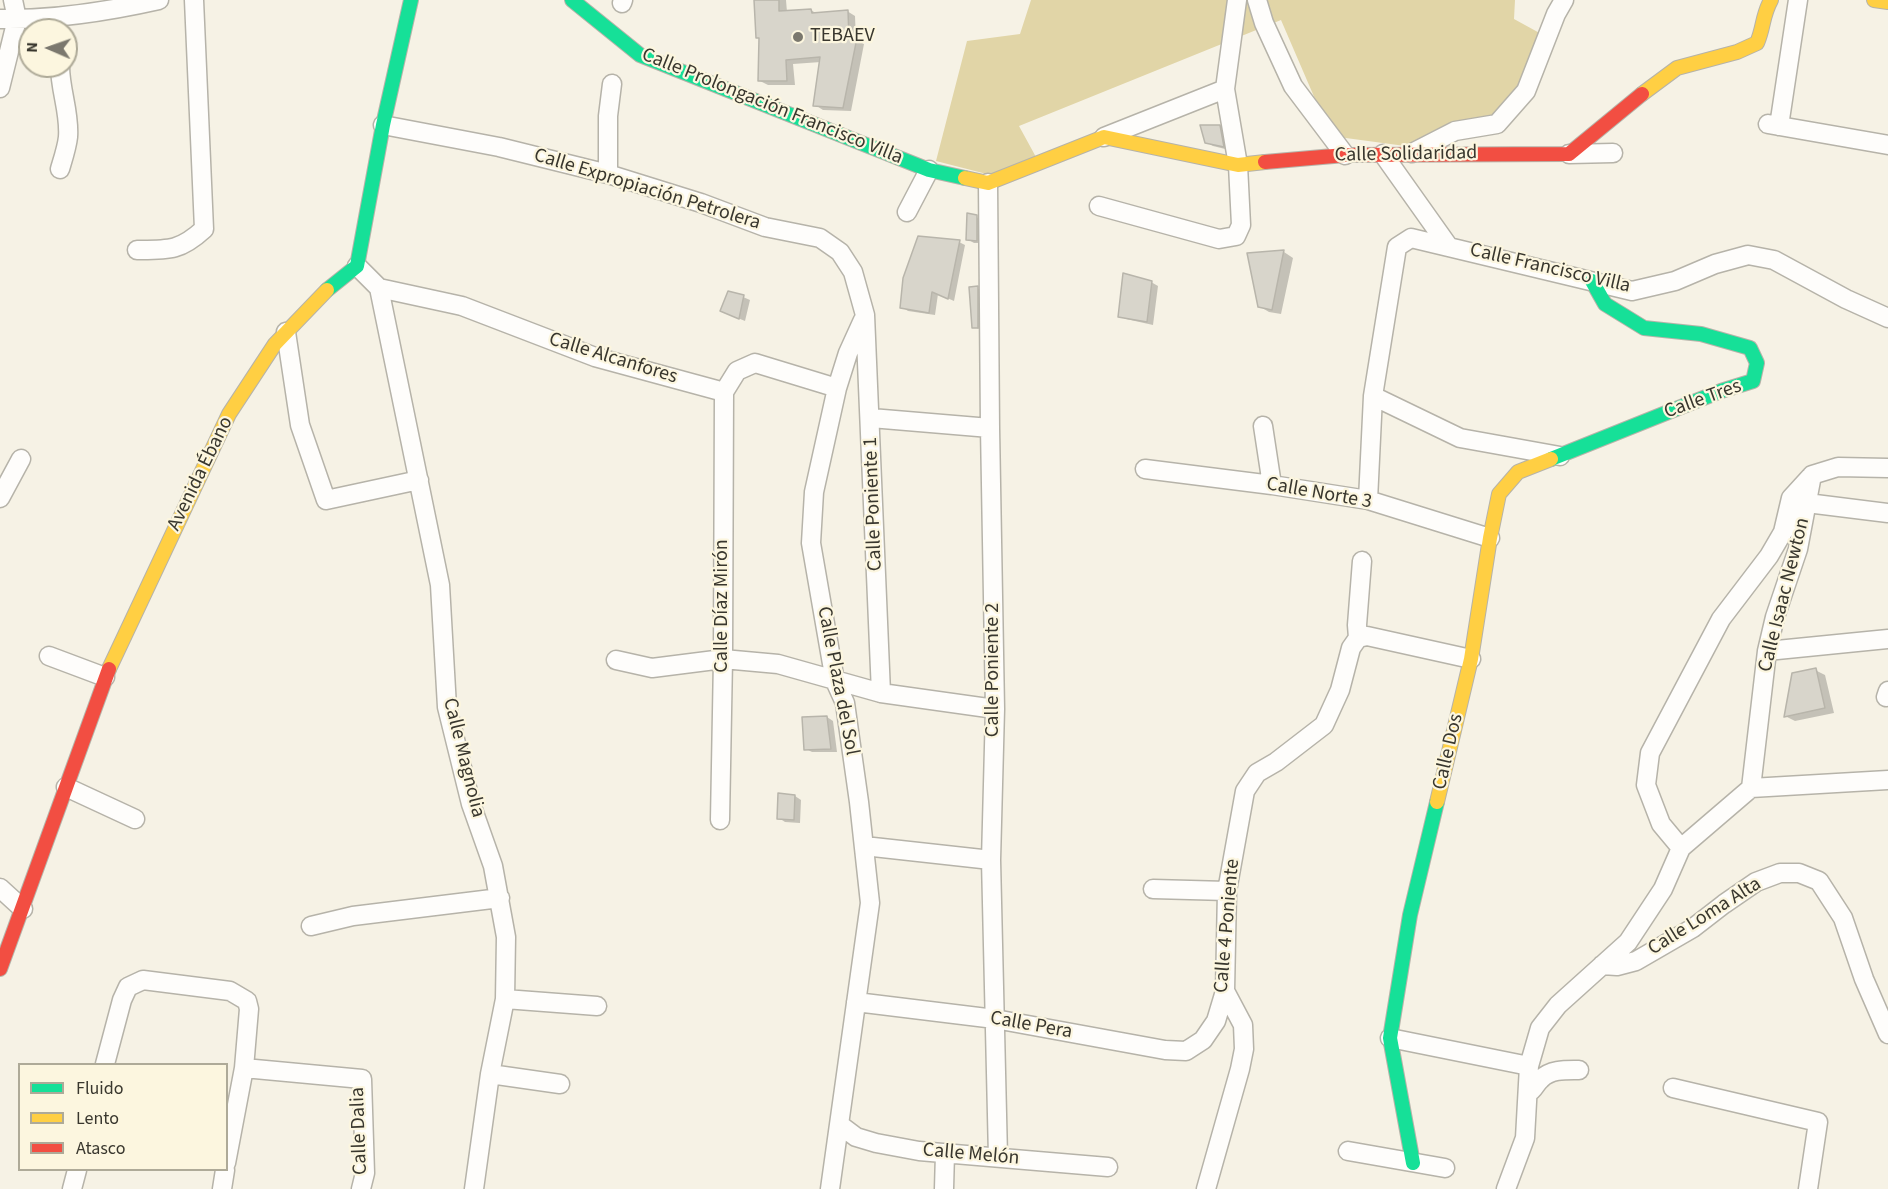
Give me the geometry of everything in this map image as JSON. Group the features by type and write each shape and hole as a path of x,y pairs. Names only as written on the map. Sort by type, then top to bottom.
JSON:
{"street":[{"path":"0,88 8,19 13,0"},
{"path":"78,18 159,0"},
{"path":"137,250 165,250 189,242 204,229 194,0"},
{"path":"380,288 357,266 383,125 411,0"},
{"name":"Calle Prolongación Francisco Villa","path":"572,0 640,55 929,170 988,183"},
{"path":"1099,206 1219,239 1236,236 1241,225 1238,165 1225,89 1237,0"},
{"path":"1257,0 1264,23 1293,86 1345,155"},
{"path":"1410,154 1455,131 1497,124 1526,91 1556,14 1564,0"},
{"path":"1569,154 1622,109 1677,68 1737,52 1756,43 1763,30 1764,13 1771,0"},
{"path":"1798,0 1773,124 1888,145"},
{"path":"1874,0 1888,2"},
{"path":"60,78 68,138 60,169"},
{"path":"609,174 608,116 612,84"},
{"path":"988,183 1225,89"},
{"name":"Calle Expropiación Petrolera","path":"383,125 499,147 609,174 701,203 765,227 820,238 840,252 853,272 865,315"},
{"name":"Calle Solidaridad","path":"1104,137 1238,165 1345,155 1569,154"},
{"path":"1569,154 1613,153"},
{"name":"Calle Francisco Villa","path":"1383,154 1449,247 1632,291 1675,281 1715,264 1748,255 1774,260 1846,299 1888,318"},
{"path":"907,212 929,170"},
{"name":"Calle Poniente 2","path":"988,183 995,709 991,860 998,1157"},
{"path":"1368,500 1373,396 1396,247 1411,238 1449,247"},
{"name":"Avenida Ébano","path":"0,969 105,677 229,414 274,344 329,288 357,266"},
{"name":"Calle Tres","path":"1518,472 1721,391 1753,381 1757,363 1750,348 1701,334 1644,328 1605,304 1592,281"},
{"name":"Calle Alcanfores","path":"380,288 462,306 595,357 724,392"},
{"name":"Calle Magnolia","path":"380,288 440,585 447,707 471,804 493,866 506,937 505,999 490,1074 474,1189"},
{"name":"Calle Plaza del Sol","path":"830,1189 870,903 845,703 835,681 811,543 814,492 837,387 848,353 865,315"},
{"name":"Calle Poniente 1","path":"865,315 871,418 880,693"},
{"path":"286,332 300,425 326,500 418,480"},
{"path":"724,392 737,371 755,363 837,387"},
{"name":"Calle Díaz Mirón","path":"720,819 724,392"},
{"path":"1373,396 1460,438 1560,456"},
{"path":"871,418 990,428"},
{"path":"1263,426 1272,485"},
{"path":"0,498 21,459"},
{"path":"1682,848 1661,824 1646,785 1650,753 1721,618 1769,556 1783,532 1791,498 1812,475 1838,467 1888,468"},
{"name":"Calle Norte 3","path":"1145,469 1368,500 1490,538"},
{"name":"Calle Dos","path":"1390,1038 1410,915 1471,659 1499,494 1518,472"},
{"name":"Calle Isaac Newton","path":"1751,788 1767,651 1775,617 1798,549 1812,475"},
{"path":"1807,503 1888,513"},
{"path":"1362,561 1358,638 1366,636 1471,659"},
{"name":"Calle 4 Poniente","path":"1203,1040 1216,1021 1225,991 1227,891 1245,791 1257,773 1276,762 1324,725 1340,690 1351,648 1358,638"},
{"path":"1767,651 1888,639"},
{"path":"49,656 105,677"},
{"path":"616,660 652,668 723,659 778,664 880,693 995,709"},
{"path":"1506,1189 1525,1138 1529,1066 1540,1028 1558,1005 1628,942 1663,889 1682,848 1751,788 1888,780"},
{"path":"66,787 135,819"},
{"path":"864,846 991,860"},
{"name":"Calle Loma Alta","path":"1602,965 1617,966 1636,961 1693,928 1756,882 1780,873 1799,873 1819,881 1843,918 1864,980 1888,1034"},
{"path":"0,888 23,909"},
{"path":"1153,889 1227,891"},
{"path":"311,926 353,916 500,898"},
{"path":"106,1063 122,1000 128,987 143,980 230,991 247,1002 249,1009 244,1068 228,1152"},
{"path":"1206,1189 1244,1049 1242,1026 1225,991"},
{"path":"505,999 597,1006"},
{"name":"Calle Pera","path":"856,1002 995,1019 1165,1050 1186,1051 1203,1040"},
{"path":"1413,1163 1390,1038 1529,1066"},
{"name":"Calle Dalia","path":"244,1068 362,1079 365,1173 361,1189"},
{"path":"1527,1093 1534,1090 1540,1080 1549,1073 1579,1070"},
{"path":"490,1074 560,1084"},
{"path":"1673,1088 1818,1122 1808,1189"},
{"name":"Calle Melón","path":"840,1125 856,1137 919,1151 1108,1167"},
{"path":"1348,1151 1446,1168"},
{"path":"944,1189 945,1153"},
{"path":"72,1189 77,1171"},
{"path":"222,1189 225,1171"}],"shaded area":[{"path":"1031,0 1515,0 1514,19 1545,36 1501,119 1420,148 1331,136 1281,20 1019,126 1042,168 1010,180 936,161 967,41 1020,34"}],"building":[{"path":"754,0 779,0 779,11 811,9 812,13 848,10 849,39 857,38 843,108 813,106 820,57 786,60 787,81 758,81 759,38 756,38"},
{"path":"1200,125 1220,125 1224,147 1205,143"},
{"path":"967,213 977,215 977,241 966,240"},
{"path":"918,236 960,240 948,299 932,292 929,313 900,308 903,278"},
{"path":"1284,250 1272,310 1258,307 1247,253"},
{"path":"1123,273 1152,281 1147,322 1118,317"},
{"path":"978,286 978,328 972,328 969,287"},
{"path":"728,291 744,295 739,319 720,311"},
{"path":"1816,668 1825,708 1784,717 1792,673"},
{"path":"827,716 831,749 804,750 802,717"},
{"path":"778,793 795,795 794,820 777,819"}],"traffic: fast":[{"path":"327,290 357,266 383,125 411,0"},
{"path":"572,0 640,55 929,170 965,178"},
{"path":"1551,459 1721,391 1753,381 1757,363 1750,348 1701,334 1644,328 1605,304 1592,281"},
{"path":"1413,1163 1390,1038 1410,915 1437,802"}],"traffic: slow":[{"path":"1642,94 1677,68 1737,52 1757,43 1771,0"},
{"path":"1874,0 1888,2"},
{"path":"965,178 988,183 1104,137 1238,165 1265,162"},
{"path":"109,669 229,414 275,344 327,290"},
{"path":"1437,802 1471,659 1499,494 1518,472 1551,459"}],"traffic: jam":[{"path":"1265,162 1345,155 1569,154 1642,94"},
{"path":"0,969 109,669"}],"place":[{"name":"TEBAEV","path":"798,37"}]}
